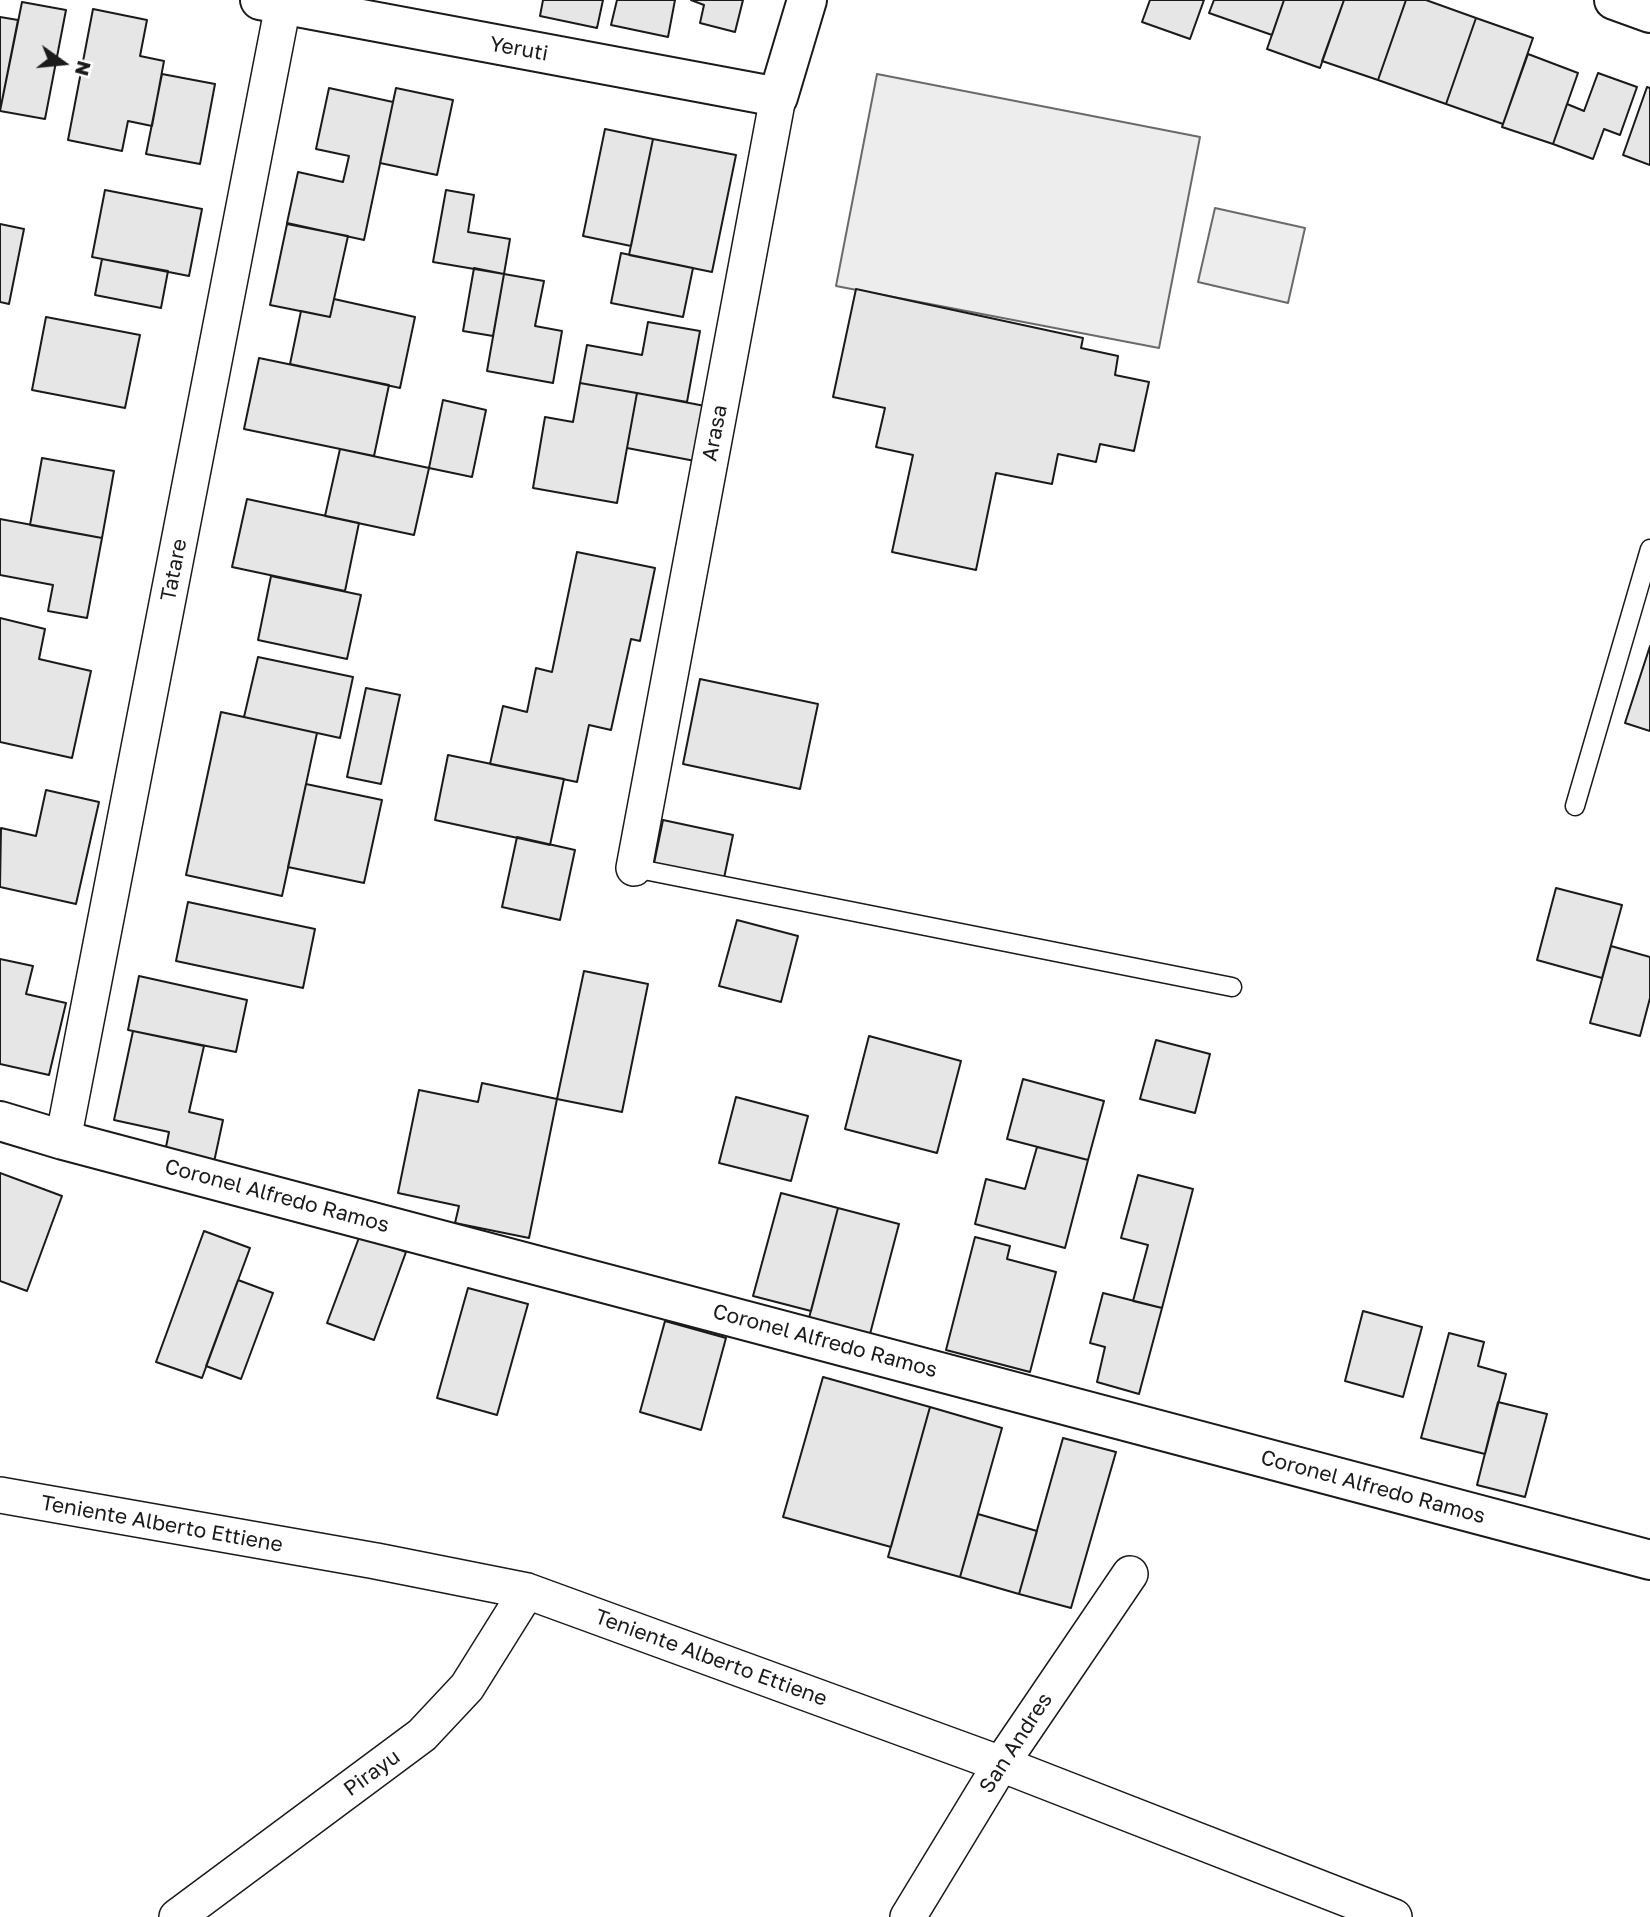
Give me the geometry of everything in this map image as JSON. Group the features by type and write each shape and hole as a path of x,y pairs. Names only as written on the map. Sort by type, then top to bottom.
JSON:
{"main road":[{"name":"Arasa","path":"778,97 807,0"},
{"path":"1614,0 1650,13"},
{"name":"Yeruti","path":"276,2 778,97"},
{"name":"Coronel Alfredo Ramos","path":"0,1121 63,1140 1650,1560"}],"street":[{"name":"Tatare","path":"63,1140 276,2"},
{"name":"Arasa","path":"634,868 778,97"},
{"name":"Teniente Alberto Ettiene","path":"0,1495 376,1561 527,1591 1001,1764 1394,1917"},
{"name":"San Andres","path":"908,1917 1001,1764 1130,1574"},
{"name":"Pirayu","path":"177,1917 422,1735 467,1687 527,1591"}],"lane":[{"path":"1575,806 1650,549"},
{"path":"634,868 1232,987"}],"shaded area":[{"path":"877,74 1200,137 1159,348 836,286"},
{"path":"1215,208 1305,228 1288,303 1198,282"}],"building":[{"path":"543,0 603,0 597,28 540,16"},
{"path":"617,0 675,0 668,37 611,25"},
{"path":"691,0 743,0 735,32 700,23 704,5"},
{"path":"1150,0 1204,0 1190,39 1142,22"},
{"path":"1214,0 1284,0 1272,35 1209,13"},
{"path":"1284,0 1344,0 1320,68 1267,49"},
{"path":"1344,0 1406,0 1378,80 1322,61"},
{"path":"1406,0 1426,0 1476,18 1446,104 1378,80"},
{"path":"22,2 66,10 45,119 0,111"},
{"path":"93,9 147,20 140,56 164,61 152,126 128,121 122,151 68,140"},
{"path":"0,17 18,20 0,111"},
{"path":"1476,18 1533,38 1503,124 1446,104"},
{"path":"1528,54 1578,73 1553,144 1502,127"},
{"path":"1598,73 1637,87 1620,135 1604,129 1593,159 1553,144 1567,104 1584,111"},
{"path":"162,74 215,84 200,164 146,154"},
{"path":"1647,87 1650,88 1650,165 1623,155"},
{"path":"329,88 393,102 364,240 287,223 298,172 343,182 349,156 316,149"},
{"path":"396,88 453,100 437,175 380,163"},
{"path":"605,129 653,139 631,246 583,236"},
{"path":"653,139 736,155 712,272 629,255"},
{"path":"105,190 202,209 189,276 92,257"},
{"path":"446,190 474,195 468,232 510,239 504,274 433,262"},
{"path":"0,224 24,229 9,304 0,302"},
{"path":"287,224 348,236 330,317 270,305"},
{"path":"621,253 693,268 683,317 611,303"},
{"path":"102,259 168,271 161,308 95,295"},
{"path":"474,268 504,274 493,336 463,331"},
{"path":"504,274 544,281 535,326 562,331 553,383 487,371"},
{"path":"856,289 1083,338 1081,348 1118,356 1115,375 1149,382 1134,451 1100,444 1096,462 1058,454 1052,484 996,473 976,570 892,552 913,455 876,447 885,408 833,397"},
{"path":"334,299 415,317 400,388 290,364 301,311 330,317"},
{"path":"46,317 140,335 125,408 32,390"},
{"path":"648,322 700,331 687,402 580,383 587,345 642,355"},
{"path":"259,358 389,385 374,456 244,429"},
{"path":"580,383 637,393 617,503 533,488 545,417 573,422"},
{"path":"637,393 705,406 695,461 627,448"},
{"path":"443,400 486,410 472,477 429,468"},
{"path":"340,449 429,468 414,535 325,516"},
{"path":"42,458 114,471 102,538 30,525"},
{"path":"247,499 359,523 345,591 232,567"},
{"path":"0,519 102,538 87,618 48,611 53,585 0,575"},
{"path":"577,552 655,568 640,641 631,639 611,730 589,725 577,782 490,764 503,706 527,712 536,668 552,672"},
{"path":"271,576 361,595 347,659 258,640"},
{"path":"0,618 45,629 39,659 91,671 72,758 0,742"},
{"path":"1650,646 1650,731 1625,723"},
{"path":"258,657 353,677 340,738 244,717"},
{"path":"700,679 818,704 800,789 683,764"},
{"path":"366,688 400,695 381,784 347,777"},
{"path":"221,712 317,733 282,896 186,875"},
{"path":"448,755 564,779 550,845 435,820"},
{"path":"306,784 382,800 364,883 288,867"},
{"path":"46,790 99,802 76,904 0,887 1,828 36,836"},
{"path":"663,820 733,835 723,883 653,868"},
{"path":"517,837 575,850 560,920 502,907"},
{"path":"1556,888 1622,905 1602,978 1537,960"},
{"path":"188,902 315,929 303,988 176,961"},
{"path":"737,920 798,936 781,1002 719,986"},
{"path":"1611,946 1650,957 1650,998 1640,1036 1590,1023"},
{"path":"0,959 33,966 26,994 66,1003 49,1075 0,1064"},
{"path":"584,971 648,984 622,1112 557,1099"},
{"path":"139,976 247,1000 236,1052 128,1030"},
{"path":"133,1031 204,1046 189,1112 223,1120 214,1162 165,1152 169,1132 114,1120"},
{"path":"869,1036 961,1061 937,1153 845,1129"},
{"path":"1156,1040 1210,1054 1195,1113 1140,1099"},
{"path":"1023,1079 1104,1101 1088,1160 1007,1139"},
{"path":"482,1083 557,1099 529,1238 455,1223 459,1206 398,1193 419,1090 478,1102"},
{"path":"736,1097 808,1116 791,1181 719,1163"},
{"path":"1037,1147 1088,1160 1065,1248 975,1224 986,1179 1025,1189"},
{"path":"0,1173 62,1196 27,1291 0,1281"},
{"path":"1138,1175 1193,1189 1162,1308 1133,1301 1148,1245 1121,1238"},
{"path":"781,1193 838,1208 811,1311 753,1296"},
{"path":"838,1208 899,1224 870,1334 809,1318"},
{"path":"204,1231 250,1248 202,1378 156,1362"},
{"path":"360,1235 406,1252 374,1340 327,1323"},
{"path":"975,1237 1010,1246 1007,1259 1056,1272 1030,1372 946,1350"},
{"path":"238,1280 273,1293 241,1379 206,1366"},
{"path":"468,1288 528,1304 497,1415 437,1398"},
{"path":"1103,1293 1162,1308 1139,1394 1097,1382 1105,1347 1090,1343"},
{"path":"1363,1311 1422,1327 1403,1397 1345,1381"},
{"path":"665,1321 726,1338 701,1430 640,1412"},
{"path":"1449,1333 1484,1342 1478,1366 1506,1374 1485,1454 1421,1438"},
{"path":"823,1377 930,1407 891,1547 783,1517"},
{"path":"1498,1402 1547,1414 1525,1497 1477,1485"},
{"path":"930,1407 1002,1428 960,1577 888,1557"},
{"path":"1063,1438 1116,1452 1071,1608 1019,1594"},
{"path":"978,1514 1037,1531 1019,1594 960,1577"}]}
